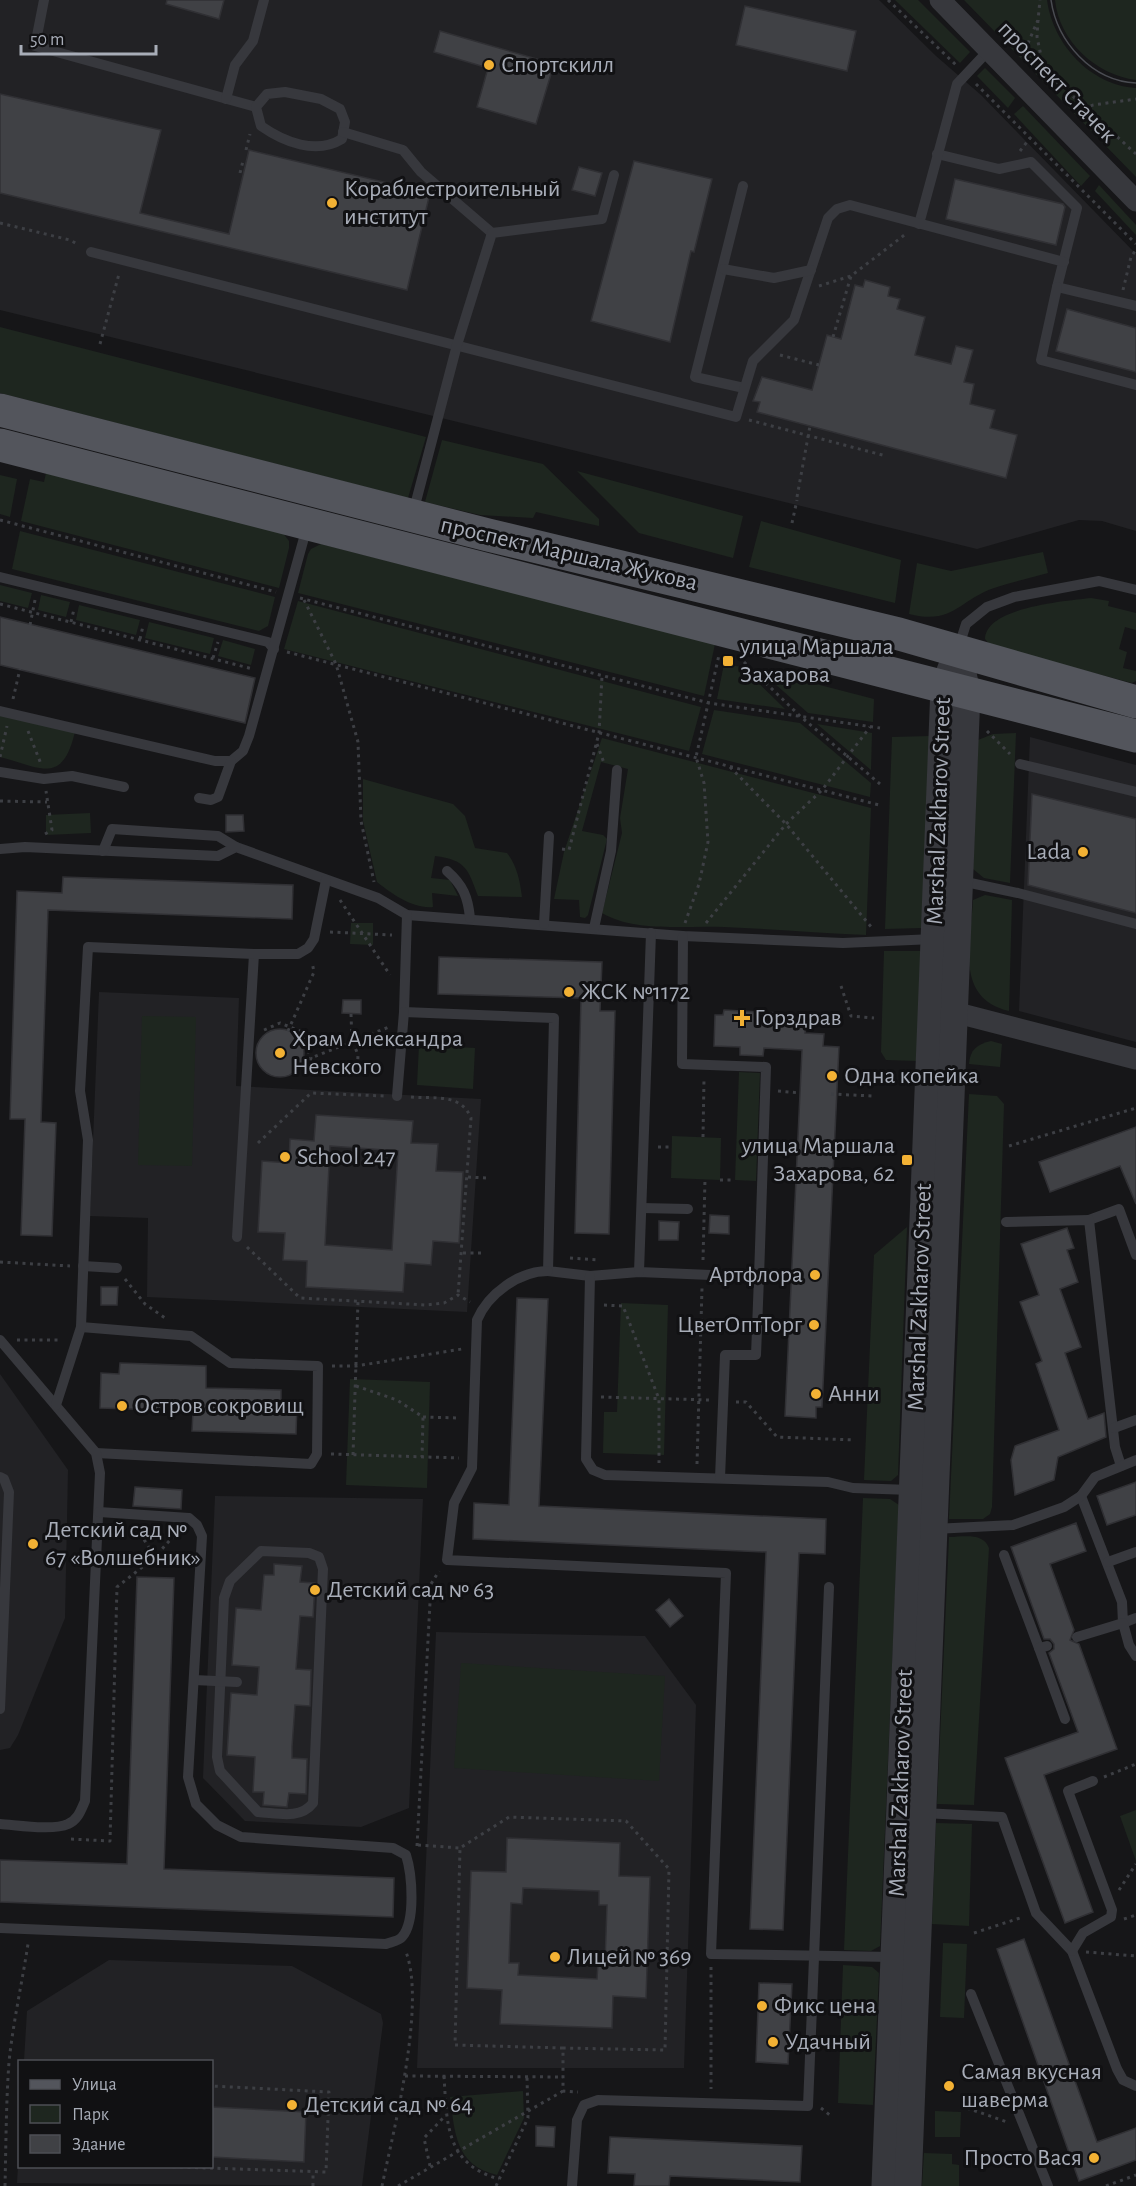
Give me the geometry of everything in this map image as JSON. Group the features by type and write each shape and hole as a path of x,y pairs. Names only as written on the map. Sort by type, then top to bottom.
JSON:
{"main road":[{"name":"проспект Маршала Жукова","path":"0,410 311,507 955,689 1136,736"},
{"name":"проспект Маршала Жукова","path":"0,445 311,507 412,516 877,628 1136,702"}],"street":[{"name":"проспект Стачек","path":"940,0 1136,201"},
{"name":"Marshal Zakharov Street","path":"908,2186 906,1958 958,651"},
{"name":"Marshal Zakharov Street","path":"943,1009 934,939 948,881"},
{"path":"943,1009 1136,1059"},
{"name":"Marshal Zakharov Street","path":"885,2186 906,1958"}],"lane":[{"path":"44,0 35,46 256,107"},
{"path":"226,99 235,65 253,41 264,0"},
{"path":"919,224 952,83 966,74 989,50"},
{"path":"285,92 321,99 340,109 345,122 342,139 333,145 317,147 294,143 261,126 256,107 267,94 285,92"},
{"path":"343,132 403,150 421,172 492,233 602,219 614,175"},
{"path":"937,154 999,169 1024,162 1037,165 1077,208 1041,360 1136,385"},
{"path":"743,186 695,377 744,388"},
{"path":"91,252 736,417 753,360 794,320 828,218 837,209 850,205 1064,262"},
{"path":"412,516 457,345 492,233"},
{"path":"723,269 774,278 811,270"},
{"path":"1057,287 1136,306"},
{"path":"198,798 211,800 218,796 231,761 243,751 249,736 311,507"},
{"path":"0,577 267,642 274,649"},
{"path":"958,651 966,624 987,607 1014,597 1099,581 1136,590"},
{"path":"5,712 215,762 231,761"},
{"path":"1020,764 1136,792"},
{"path":"594,928 611,851 616,770"},
{"path":"0,772 44,779 72,776 124,787"},
{"path":"103,851 112,829 218,836 236,847 378,898 407,915 687,936 843,943 934,939"},
{"path":"544,924 548,841"},
{"path":"0,849 25,847 218,856 236,847"},
{"path":"447,871 458,880 467,896 470,918"},
{"path":"56,1406 81,1327 88,1140 80,1091 88,947 298,954 308,948 316,932 326,880"},
{"path":"948,881 1018,892 1136,924"},
{"path":"397,1096 405,996 407,915"},
{"path":"639,1272 651,933"},
{"path":"687,936 682,1065 766,1067 756,1355 725,1355 720,1478"},
{"path":"237,1237 254,954"},
{"path":"404,1012 554,1018 548,1271"},
{"path":"642,1208 688,1209"},
{"path":"1006,1222 1089,1220 1119,1209 1136,1255"},
{"path":"1089,1220 1115,1447 1121,1466"},
{"path":"83,1266 117,1268"},
{"path":"759,1277 639,1272 591,1276 548,1271 525,1274 513,1281 481,1309 477,1320 472,1468 454,1503 447,1560 726,1573 711,1954 906,1958"},
{"path":"591,1276 586,1459 593,1470 605,1475 828,1482 853,1488 924,1491"},
{"path":"81,1327 191,1336 230,1363 318,1366 316,1454 311,1464 96,1453"},
{"path":"0,1824 56,1826 69,1824 80,1814 85,1801 100,1473 96,1453 3,1340"},
{"path":"1114,1428 1136,1420"},
{"path":"922,1528 1013,1525 1065,1507 1082,1496 1095,1477 1136,1460"},
{"path":"0,1477 4,1479 9,1492 0,1709"},
{"path":"1082,1496 1122,1602 1123,1623 1129,1645 1136,1656"},
{"path":"0,1928 386,1944 401,1939 409,1925 411,1870 406,1855 393,1848 241,1837 217,1825 196,1804 188,1777 202,1536 197,1525 189,1518 99,1512"},
{"path":"261,1551 309,1553 319,1557 323,1569 313,1803 307,1810 294,1814 258,1812 220,1771 217,1757 220,1681 224,1598 230,1581 261,1551"},
{"path":"1108,1562 1136,1552"},
{"path":"1004,1555 1043,1647 1065,1719"},
{"path":"572,2186 577,2120 584,2105 598,2100 808,2106 829,1587"},
{"path":"1077,1637 1136,1618"},
{"path":"194,1680 237,1682"},
{"path":"1072,1951 1083,1932 1111,1917 1109,1901 1068,1791 1093,1782"},
{"path":"911,1812 1002,1817 1036,1913 1072,1951 1117,2069 1123,2080 1136,2086"},
{"path":"971,1994 1048,2186"}],"path":[{"path":"888,0 966,74 1136,244"},
{"path":"1040,0 1037,38 1044,70 1136,154"},
{"path":"1022,57 1038,20"},
{"path":"1077,112 1085,107 1136,99"},
{"path":"240,173 243,161"},
{"path":"0,223 70,240 91,252"},
{"path":"804,289 851,276 919,224"},
{"path":"1120,303 1131,257 1136,250"},
{"path":"100,344 122,260"},
{"path":"833,337 851,276"},
{"path":"762,351 819,365"},
{"path":"736,417 886,456"},
{"path":"792,523 810,426"},
{"path":"0,520 276,592"},
{"path":"30,625 39,586"},
{"path":"295,597 709,704 880,728"},
{"path":"304,599 336,664 358,742 361,821 378,898"},
{"path":"0,604 267,672"},
{"path":"274,649 879,805"},
{"path":"687,936 708,842 704,783 696,757 720,652"},
{"path":"738,656 800,716 880,784"},
{"path":"0,757 5,712 20,669"},
{"path":"548,841 569,850 599,733 602,676"},
{"path":"687,936 716,913 786,824 822,790 870,727"},
{"path":"27,728 42,767"},
{"path":"986,730 1020,764"},
{"path":"597,742 607,769 616,770"},
{"path":"729,765 786,824 877,934"},
{"path":"37,839 52,830 44,783"},
{"path":"0,801 47,802"},
{"path":"326,880 405,996"},
{"path":"316,932 406,936"},
{"path":"289,1029 314,972"},
{"path":"841,987 851,1016 874,1018"},
{"path":"351,1014 352,1042 358,1055 357,1078"},
{"path":"249,1036 280,1023 289,1029 300,1031 311,1058 306,1072"},
{"path":"301,1062 393,1026"},
{"path":"703,1137 705,1065"},
{"path":"765,1091 800,1093"},
{"path":"243,1161 282,1118 311,1093 456,1100 466,1106 471,1118 463,1253 458,1294"},
{"path":"831,1094 872,1096"},
{"path":"1009,1146 1136,1108"},
{"path":"468,1177 486,1178"},
{"path":"696,1478 705,1179"},
{"path":"720,1180 735,1180"},
{"path":"237,1237 300,1298 426,1305 444,1303 458,1294"},
{"path":"463,1253 482,1253"},
{"path":"0,1262 83,1266"},
{"path":"117,1268 145,1304 191,1336"},
{"path":"458,1294 481,1309"},
{"path":"353,1455 358,1301"},
{"path":"590,1305 622,1306 659,1399 659,1477"},
{"path":"3,1340 63,1340"},
{"path":"318,1366 356,1366 476,1346"},
{"path":"355,1385 397,1400 423,1417 474,1419"},
{"path":"588,1397 746,1402 777,1437 854,1440"},
{"path":"422,1457 423,1417"},
{"path":"316,1454 473,1459"},
{"path":"127,1513 155,1557 202,1564"},
{"path":"66,1839 110,1840 117,1587 155,1557 189,1518"},
{"path":"418,1845 431,1584 447,1560"},
{"path":"1093,1782 1136,1764"},
{"path":"406,1855 418,1845 460,1848 508,1817 626,1821 669,1869 665,2050 454,2045 460,1848"},
{"path":"1109,1901 1131,1875 1136,1864"},
{"path":"974,1932 1036,1913"},
{"path":"5,2186 3,2164 8,2145 9,2062 31,1929"},
{"path":"382,2186 405,2076 412,1969 401,1939"},
{"path":"1072,1951 1136,1956"},
{"path":"711,1954 711,2094"},
{"path":"564,2048 564,2064"},
{"path":"405,2076 563,2077"},
{"path":"444,2076 446,2115 456,2151 469,2166 482,2175 498,2179"},
{"path":"496,2186 528,2118 527,2077"},
{"path":"205,2168 326,2172 329,2092 213,2086"},
{"path":"398,2186 563,2091"},
{"path":"967,2108 1026,2129"},
{"path":"430,2167 424,2138 446,2115"},
{"path":"313,2186 314,2172"},
{"path":"1106,2186 1136,2175"}],"shaded area":[{"path":"0,0 879,0 936,56 981,95 1136,254 1136,531 1102,521 1079,520 977,549 0,310"},
{"path":"1030,737 1136,765 1136,1042 1019,1011"},
{"name":"School 247","path":"99,992 239,998 236,1086 481,1099 467,1312 147,1297 148,1218 90,1216"},
{"name":"Детский сад № 67 «Волшебник»","path":"0,1374 68,1470 65,1618 18,1735 10,1748 0,1750"},
{"name":"Детский сад № 63","path":"215,1496 423,1499 409,1808 361,1827 245,1821 203,1778"},
{"name":"Лицей № 369","path":"436,1632 645,1636 696,1705 684,2068 417,2068"},
{"name":"Детский сад № 64","path":"109,1960 292,1966 381,2014 383,2023 362,2186 17,2183 18,2166 18,2168 213,2168 213,2060 24,2060 27,2011"}],"green space":[{"path":"895,0 918,0 970,52 960,63"},
{"path":"964,0 1047,0 1057,32 1076,59 1104,79 1136,88 1136,177"},
{"path":"1055,0 1136,0 1136,80 1107,71 1082,54 1064,29"},
{"path":"985,68 1015,98 1008,108 977,76"},
{"path":"1023,106 1090,176 1081,186 1014,114"},
{"path":"1099,185 1136,225 1136,235 1095,191"},
{"path":"0,327 426,437 408,498 0,393"},
{"path":"442,440 543,464 599,519 599,526 536,512 533,518 480,515 425,502"},
{"path":"577,471 743,516 733,558 639,533"},
{"path":"46,473 283,533 289,541 289,548 279,588 21,521 30,479 44,482"},
{"path":"0,475 17,479 10,517 0,514"},
{"path":"761,521 901,560 895,603 749,567"},
{"path":"20,531 275,597 268,626 259,631 12,569"},
{"path":"321,544 715,644 704,696 298,593 308,554 311,549"},
{"path":"1043,552 1048,573 994,588 946,614 924,617 909,614 917,563 951,571"},
{"path":"0,585 32,593 28,608 0,601"},
{"path":"41,595 70,602 66,617 38,610"},
{"path":"1091,598 1109,601 1108,606 1136,613 1136,630 1125,627 1119,649 1127,652 1123,668 1136,671 1136,681 1132,683 991,646 985,639 989,628 1012,613 1047,604"},
{"path":"298,601 701,707 689,751 284,649"},
{"path":"79,605 140,620 136,635 76,620"},
{"path":"149,622 214,638 210,654 145,638"},
{"path":"223,640 255,649 251,665 218,656"},
{"path":"724,664 742,667 785,709 717,699"},
{"path":"758,669 874,699 873,722 808,713"},
{"path":"714,710 800,723 871,783 870,797 702,754"},
{"path":"0,714 75,732 64,760 57,766 39,768 0,757"},
{"path":"817,724 872,733 871,770"},
{"path":"1016,733 1010,883 984,878 973,869 978,740 993,734"},
{"path":"930,736 922,928 885,929 892,737"},
{"path":"602,738 871,808 866,935 724,927 645,926 615,919 602,913 622,833 620,818 628,769 601,762 582,831 603,835 607,839 588,915 585,918 580,917 579,900 554,899 564,852"},
{"path":"363,779 453,804 465,816 475,848 507,853 518,874 522,897 478,896 468,873 460,863 435,856 431,878 450,880 458,896 432,893 433,907 425,907 403,900 383,887 377,882 363,821"},
{"path":"90,813 91,833 46,835 46,815"},
{"path":"985,895 1012,900 1009,1011 992,1004 980,994 973,981 969,950 973,900"},
{"path":"351,923 373,923 373,945 350,944"},
{"path":"884,951 921,951 917,1061 886,1060 881,1052"},
{"path":"142,1016 196,1017 192,1166 138,1165"},
{"path":"991,1041 1002,1044 1000,1067 969,1064 975,1048"},
{"path":"419,1045 475,1048 473,1089 417,1085"},
{"path":"739,1072 760,1073 756,1181 735,1180"},
{"path":"969,1094 997,1096 1004,1104 992,1507 990,1514 983,1519 949,1519"},
{"path":"672,1136 721,1138 720,1180 671,1178"},
{"path":"907,1227 898,1475 891,1481 864,1480 874,1255"},
{"path":"621,1303 668,1305 664,1455 603,1453 604,1412 617,1412"},
{"path":"350,1379 430,1382 427,1488 346,1485"},
{"path":"863,1498 890,1499 899,1505 880,1946 871,1951 844,1950"},
{"path":"949,1537 977,1537 989,1548 974,1805 937,1804"},
{"path":"461,1663 665,1676 659,1781 454,1768"},
{"path":"1136,1810 1136,1861 1120,1816"},
{"path":"936,1823 972,1824 969,1926 932,1924"},
{"path":"943,1943 967,1944 964,2018 940,2017"},
{"path":"843,1965 872,1967 879,1973 873,2105 838,2103"},
{"path":"523,2091 524,2118 497,2175 483,2170 473,2164 460,2146 450,2097"},
{"path":"935,2111 961,2112 960,2137 935,2137"},
{"path":"924,2153 952,2154 952,2164 959,2165 959,2186 922,2186"}],"building":[{"path":"167,0 224,0 219,19 166,4"},
{"path":"745,6 856,31 847,71 736,45"},
{"path":"440,31 554,64 536,124 477,107 488,68 434,52"},
{"path":"0,94 161,130 140,213 229,234 249,150 430,193 407,290 0,193"},
{"path":"634,161 712,179 694,252 691,251 670,342 591,321"},
{"path":"579,167 602,173 595,196 572,190"},
{"path":"955,179 1063,204 1065,207 1056,245 946,219"},
{"path":"865,280 890,287 888,296 900,299 897,309 925,317 915,355 951,364 956,346 973,350 964,382 974,384 970,404 995,410 990,428 1017,435 1006,478 757,412 760,402 753,401 762,377 812,390 827,335 841,339 855,285 863,287"},
{"path":"1067,309 1136,328 1136,372 1056,351"},
{"path":"0,617 255,678 245,723 0,665"},
{"name":"Lada","path":"1032,794 1136,819 1136,913 1028,885"},
{"path":"226,815 243,815 244,831 226,832"},
{"path":"63,877 293,885 292,919 48,910 41,1122 56,1123 52,1236 21,1235 25,1119 10,1119 17,891 62,893"},
{"path":"439,957 602,962 600,1011 615,1011 609,1234 575,1233 581,998 438,994"},
{"path":"343,1000 361,1000 361,1014 342,1013"},
{"path":"724,1010 780,1013 780,1018 788,1019 787,1025 806,1026 805,1033 824,1034 823,1046 839,1047 822,1407 816,1407 816,1418 785,1416 802,1050 764,1048 763,1056 740,1055 740,1047 714,1046 715,1015 723,1015"},
{"name":"Храм Александра Невского","path":"280,1029 297,1036 304,1053 297,1070 280,1077 263,1070 256,1053 263,1036"},
{"path":"316,1115 413,1121 411,1143 438,1144 436,1171 463,1172 459,1243 433,1241 431,1265 405,1263 403,1292 306,1287 307,1261 283,1260 285,1233 258,1232 262,1161 289,1163 290,1139 314,1141","holes":["330,1146 398,1151 392,1250 325,1245"]},
{"path":"1136,1127 1136,1204 1120,1166 1050,1192 1039,1162"},
{"path":"710,1215 729,1216 729,1234 709,1233"},
{"path":"659,1221 679,1222 678,1240 659,1240"},
{"path":"1067,1228 1074,1248 1067,1250 1078,1282 1060,1289 1081,1347 1065,1353 1088,1419 1104,1413 1106,1437 1058,1457 1054,1480 1015,1495 1011,1460 1015,1446 1059,1430 1036,1364 1042,1361 1020,1302 1039,1295 1021,1244"},
{"path":"101,1287 118,1287 117,1305 101,1305"},
{"path":"517,1298 548,1299 539,1506 826,1519 825,1554 799,1553 783,1930 750,1929 766,1552 473,1539 474,1503 509,1505"},
{"path":"120,1363 206,1366 206,1388 281,1390 281,1403 297,1403 296,1434 192,1431 193,1411 100,1408 101,1373 119,1374"},
{"path":"1136,1482 1136,1515 1107,1525 1097,1496"},
{"path":"135,1487 182,1490 181,1509 133,1506"},
{"path":"1076,1523 1086,1551 1050,1564 1074,1630 1070,1640 1079,1644 1117,1749 1044,1775 1093,1912 1065,1923 1005,1758 1078,1732 1049,1653 1054,1649 1054,1644 1050,1639 1044,1639 1011,1547"},
{"path":"274,1564 302,1566 300,1582 315,1583 313,1617 300,1616 296,1669 311,1670 310,1706 295,1705 292,1747 292,1758 307,1759 306,1794 289,1793 287,1807 263,1805 264,1792 253,1792 255,1757 227,1755 231,1693 257,1695 259,1667 232,1665 236,1608 261,1610 264,1575 274,1575"},
{"path":"137,1577 174,1578 164,1869 394,1878 393,1917 0,1902 0,1860 127,1864"},
{"path":"669,1599 683,1616 670,1627 656,1610"},
{"path":"507,1838 620,1843 619,1876 650,1877 646,1998 613,1996 612,2028 500,2024 502,1990 467,1988 471,1871 506,1872","holes":["523,1888 599,1891 599,1905 607,1905 605,1963 598,1963 597,1979 518,1975 519,1963 509,1963 511,1903 522,1904"]},
{"path":"1024,1939 1097,2142 1136,2128 1136,2160 1079,2181 997,1949"},
{"path":"759,1983 792,1984 788,2064 756,2062"},
{"path":"213,2107 306,2112 304,2162 213,2157"},
{"path":"536,2126 555,2127 554,2147 536,2146"},
{"path":"610,2137 802,2146 800,2182 670,2176 669,2186 634,2186 635,2174 608,2173"}],"tram line":[{"path":"1051,0 1061,30 1079,56 1091,67 1105,75 1120,81 1136,83"}],"place":[{"name":"Спортскилл","path":"489,65"},
{"name":"Кораблестроительный институт","path":"332,203"},
{"name":"улица Маршала Захарова","path":"728,661"},
{"name":"Lada","path":"1083,852"},
{"name":"ЖСК №1172","path":"569,992"},
{"name":"Горздрав","path":"742,1018"},
{"name":"Храм Александра Невского","path":"280,1053"},
{"name":"Одна копейка","path":"832,1076"},
{"name":"School 247","path":"285,1157"},
{"name":"улица Маршала Захарова, 62","path":"907,1160"},
{"name":"Артфлора","path":"815,1275"},
{"name":"ЦветОптТорг","path":"814,1325"},
{"name":"Анни","path":"816,1394"},
{"name":"Остров сокровищ","path":"122,1406"},
{"name":"Детский сад № 67 «Волшебник»","path":"33,1544"},
{"name":"Детский сад № 63","path":"315,1590"},
{"name":"Лицей № 369","path":"555,1957"},
{"name":"Фикс цена","path":"762,2006"},
{"name":"Удачный","path":"773,2042"},
{"name":"Самая вкусная шаверма","path":"949,2086"},
{"name":"Детский сад № 64","path":"292,2105"},
{"name":"Просто Вася","path":"1094,2158"}]}
